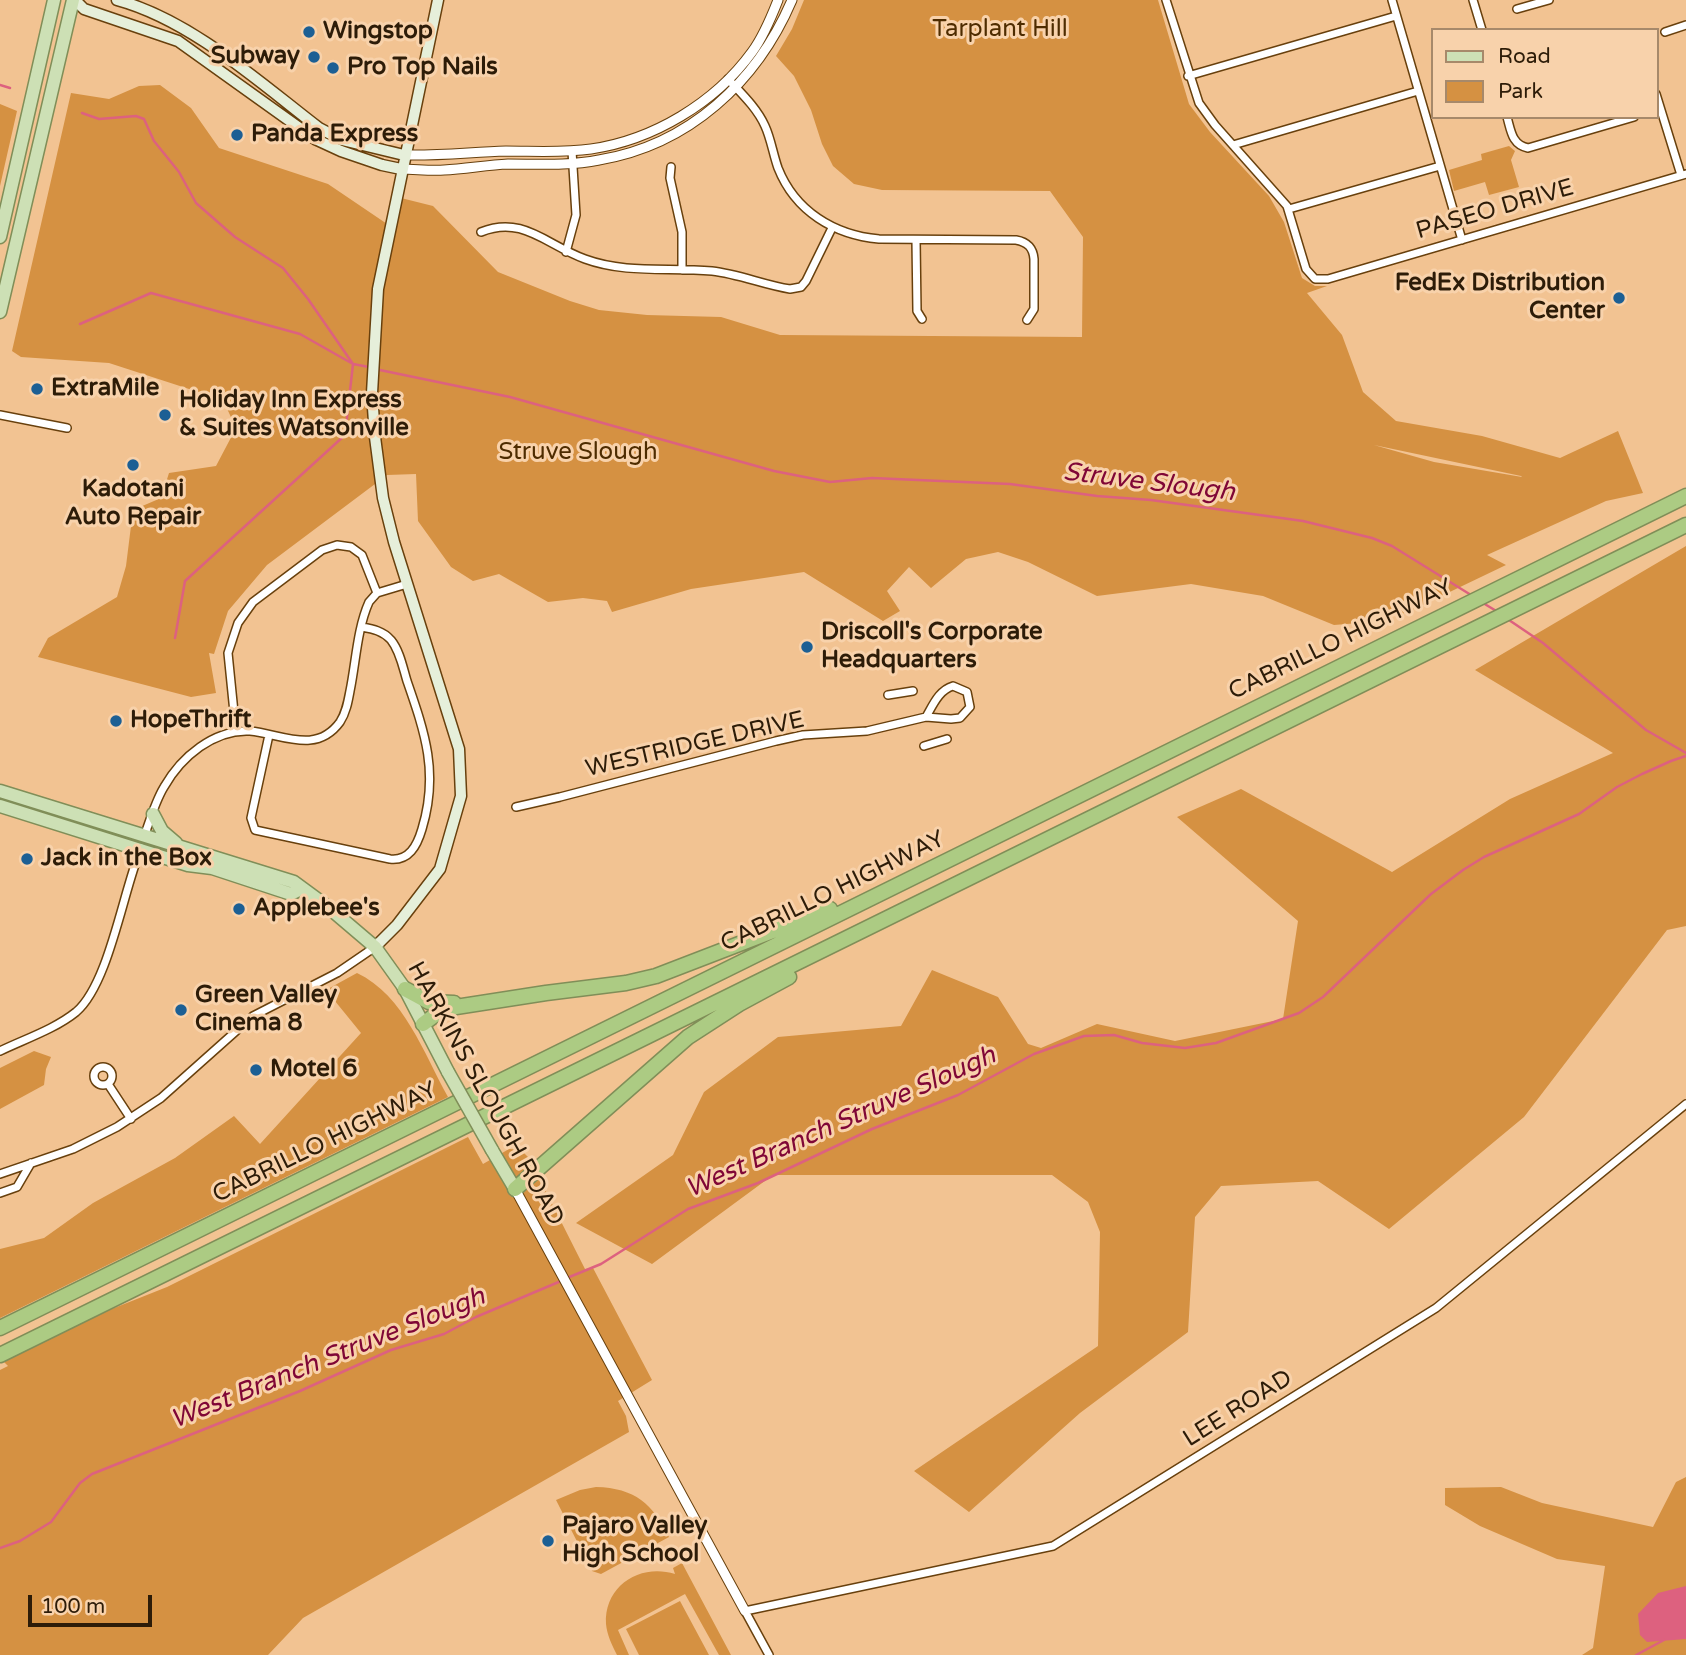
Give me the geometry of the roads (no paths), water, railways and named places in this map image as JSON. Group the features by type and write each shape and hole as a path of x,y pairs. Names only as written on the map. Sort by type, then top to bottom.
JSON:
{"highway":[{"name":"CABRILLO HIGHWAY","path":"0,1328 1686,496"},
{"name":"CABRILLO HIGHWAY","path":"0,1355 1686,526"},
{"path":"405,989 429,1002 445,1004 626,983 656,976 898,885"},
{"path":"514,1189 688,1037 752,997 833,953 877,923"},
{"path":"423,1024 443,1009 546,993"}],"main road":[{"path":"0,237 54,0"},
{"path":"0,312 74,0 84,9 177,41 315,139 341,151 401,169"},
{"path":"117,0 142,7 182,27 319,128 342,139 404,155"},
{"name":"HARKINS SLOUGH ROAD","path":"438,0 378,289 372,393 374,437 383,498 459,749 461,796 440,869 397,925 374,947 405,989 514,1189"},
{"path":"0,791 294,883 328,907 374,947"},
{"path":"0,806 291,894 301,890"},
{"path":"153,814 162,831 181,848"}],"street":[{"path":"404,155 572,151 615,144 661,127 701,102 728,79 752,52 778,0"},
{"path":"401,169 440,170 493,165 572,163 609,158 658,142 696,121 736,88 767,49 792,0"},
{"path":"1392,0 1462,240"},
{"path":"1473,0 1481,28"},
{"path":"1168,1 1188,76 1202,109 1289,209 1440,166"},
{"path":"1517,9 1544,1"},
{"path":"1188,76 1396,16"},
{"path":"1664,32 1686,25"},
{"path":"728,79 761,119 779,170 792,193 813,215 832,228 868,238 1016,240 1028,244 1034,253 1034,309 1027,320"},
{"path":"1233,145 1418,91"},
{"path":"1658,110 1683,175"},
{"path":"1508,119 1513,138 1519,145 1528,148 1627,119"},
{"path":"566,252 576,215 572,151"},
{"path":"671,167 670,178 682,232 682,270"},
{"name":"PASEO DRIVE","path":"1289,209 1306,269 1315,279 1328,279 1683,175"},
{"path":"481,232 498,225 514,227 531,232 566,252 596,263 623,269 727,273 786,289 797,288 806,281 832,228"},
{"path":"916,240 917,311 922,319"},
{"path":"0,415 66,428"},
{"path":"236,732 228,653 238,623 253,602 322,550 337,545 351,547 362,555 377,593"},
{"path":"0,1051 71,1016 91,996 102,972 144,836 164,786 185,761 213,738 236,732 311,741 337,726 346,710 367,606 377,593 407,584"},
{"path":"269,735 251,818 254,828 263,833 390,859 402,859 412,851 421,834 430,797 427,742 395,647 383,633 362,627"},
{"name":"WESTRIDGE DRIVE","path":"516,807 803,735 867,731 926,717 960,718 970,707 967,692 953,686 946,688 940,693 926,717"},
{"path":"888,695 912,691"},
{"path":"924,746 947,739"},
{"path":"0,1174 82,1145 131,1119 161,1098 253,1016 337,973 374,947"},
{"path":"108,1083 131,1119"},
{"name":"LEE ROAD","path":"745,1611 1053,1546 1436,1308 1686,1104"},
{"path":"0,1193 17,1187 32,1163"},
{"name":"HARKINS SLOUGH ROAD","path":"514,1189 769,1655"}],"waterway":[{"name":"Struve Slough","path":"0,85 10,88"},
{"name":"Struve Slough","path":"82,113 99,119 136,116 144,119 154,141 179,172 196,203 235,237 283,268 353,364 369,367"},
{"path":"80,324 151,293 300,334 353,364 345,435 185,581 175,638"},
{"name":"Struve Slough","path":"375,369 510,397 774,471 830,482 872,478 1010,484 1303,521 1372,538 1392,546 1471,595"},
{"name":"Struve Slough","path":"1483,603 1498,612"},
{"name":"Struve Slough","path":"1506,618 1543,643 1646,730 1686,753"},
{"name":"West Branch Struve Slough","path":"567,1278 601,1264 688,1209 758,1183 872,1129 958,1095 1034,1054 1084,1036 1114,1035 1142,1043 1185,1048 1216,1043 1299,1013 1323,997 1431,894 1463,870 1484,857 1579,814 1617,787 1642,774 1686,756"},
{"name":"West Branch Struve Slough","path":"0,1548 20,1541 51,1522 80,1483 92,1474 300,1391 391,1350 444,1334 476,1317 561,1281"},
{"path":"1636,1655 1664,1640"}],"place":[{"name":"Wingstop","path":"309,32"},
{"name":"Subway","path":"314,57"},
{"name":"Pro Top Nails","path":"333,68"},
{"name":"Panda Express","path":"237,135"},
{"name":"FedEx Distribution Center","path":"1619,298"},
{"name":"ExtraMile","path":"37,389"},
{"name":"Holiday Inn Express & Suites Watsonville","path":"165,415"},
{"name":"Kadotani Auto Repair","path":"133,465"},
{"name":"Driscoll's Corporate Headquarters","path":"807,647"},
{"name":"HopeThrift","path":"116,721"},
{"name":"Jack in the Box","path":"27,859"},
{"name":"Applebee's","path":"239,909"},
{"name":"Green Valley Cinema 8","path":"181,1010"},
{"name":"Motel 6","path":"256,1070"},
{"name":"Pajaro Valley High School","path":"548,1541"}],"park label":[{"name":"Tarplant Hill","path":"1000,30"}]}
